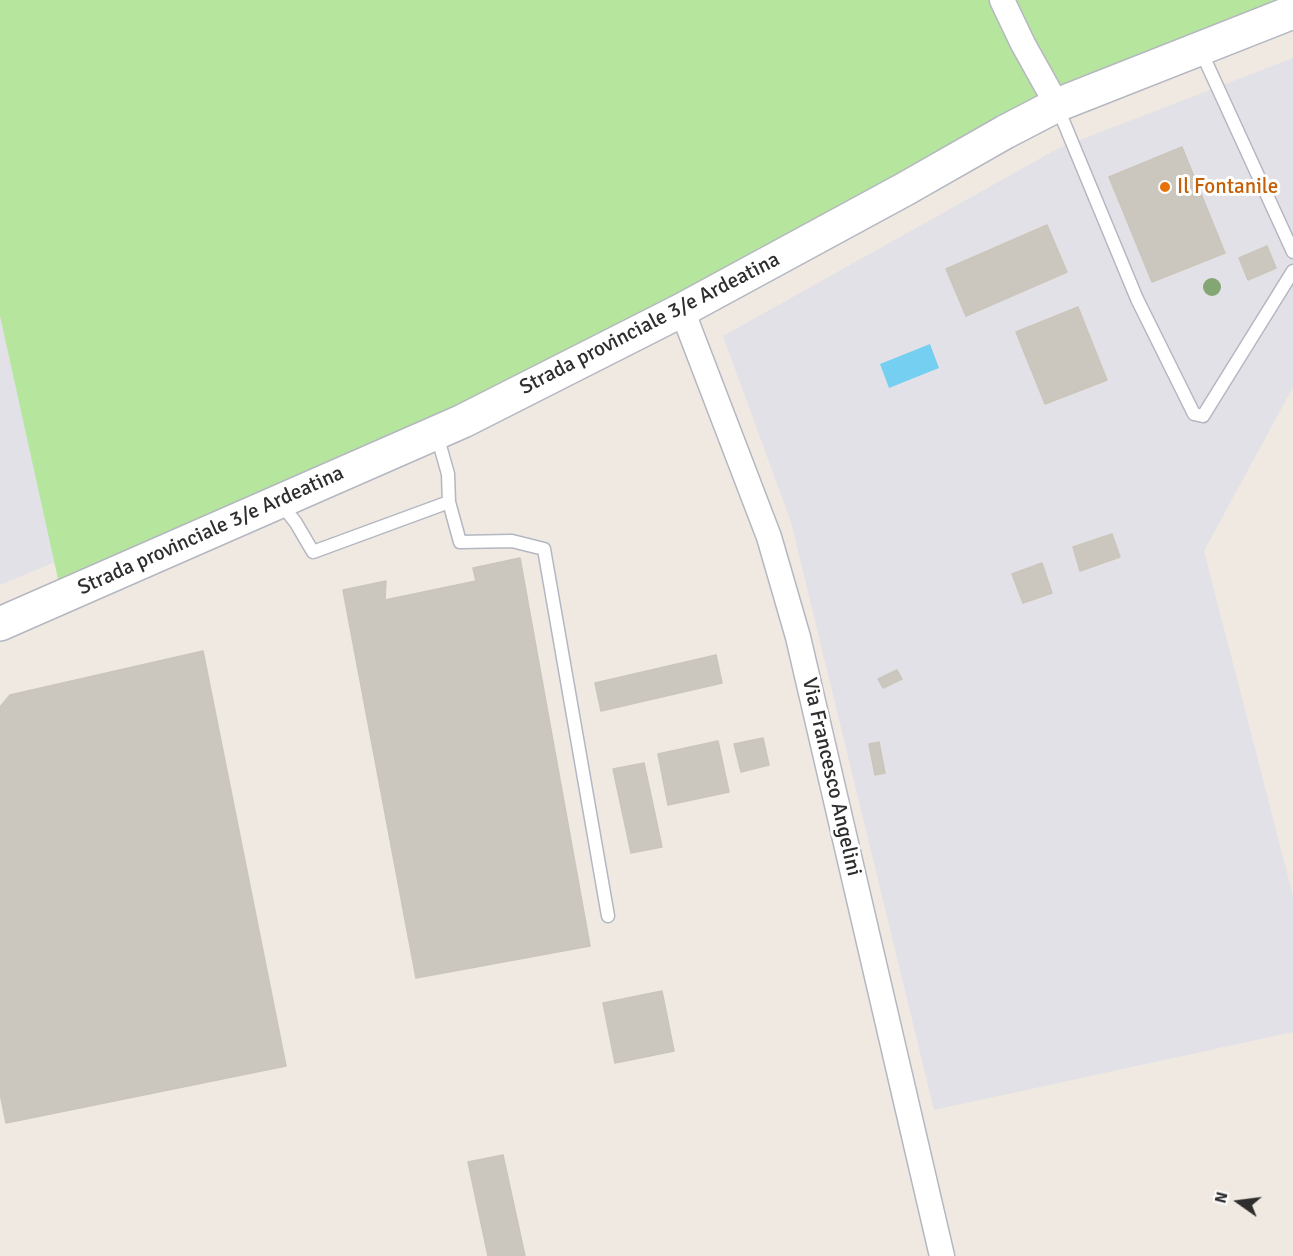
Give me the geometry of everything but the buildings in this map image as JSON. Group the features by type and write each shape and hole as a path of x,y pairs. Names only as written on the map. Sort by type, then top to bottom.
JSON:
{"main road":[{"name":"Strada provinciale 3/e Ardeatina","path":"0,624 436,432 682,310 905,189 1013,127 1057,105 1293,12"}],"street":[{"path":"1002,0 1023,44 1057,105"},
{"name":"Via Francesco Angelini","path":"682,310 769,537 798,637 942,1256"}],"lane":[{"path":"1200,48 1293,252"},
{"path":"1057,105 1137,299 1194,414 1203,416 1293,271"},
{"path":"436,432 448,474 449,502 460,542 512,541 544,549 608,916"},
{"path":"279,501 296,523 313,552 449,502"}],"shaded area":[{"path":"1293,58 1293,387 1204,551 1293,896 1293,1032 934,1110 791,522 723,336 1059,148"},
{"path":"0,316 55,562 0,585"}],"green space":[{"path":"0,0 1293,0 682,310 62,597 0,316"}],"water":[{"path":"930,344 939,368 889,388 880,364"}],"place":[{"name":"Il Fontanile","path":"1165,187"}]}
